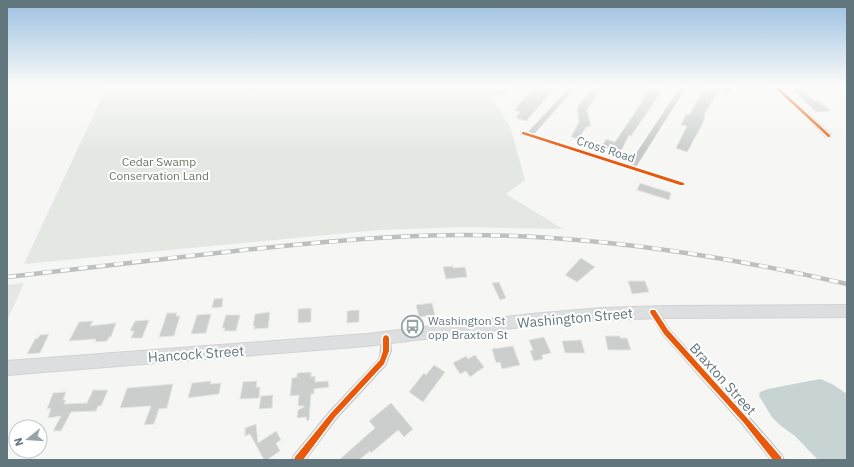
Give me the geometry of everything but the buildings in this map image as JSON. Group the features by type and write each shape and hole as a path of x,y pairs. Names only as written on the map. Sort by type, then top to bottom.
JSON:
{"main road":[{"name":"Washington Street","path":"386,338 553,318 653,312 847,312"},
{"name":"Hancock Street","path":"7,368 386,338"}],"street":[{"name":"Cross Road","path":"552,108 526,134 682,184"},
{"path":"631,168 670,108"},
{"path":"799,108 829,136"},
{"name":"Braxton Street","path":"653,312 666,332 778,460"},
{"path":"298,460 333,415 382,362 386,351 386,338"}],"green space":[{"name":"Cedar Swamp Conservation Land","path":"97,108 498,108 510,126 525,180 506,194 563,229 465,227 379,230 24,264"},
{"path":"24,283 7,321 7,285"}],"shaded area":[{"path":"820,379 832,384 847,394 847,460 818,460 795,436 781,426 772,417 759,396 760,392 768,389"}],"railway":[{"path":"7,277 321,242 407,236 464,235 561,239 657,249 752,264 847,284"}],"cycle path":[{"path":"799,108 829,136"},
{"path":"523,133 682,184"},
{"path":"653,312 666,332 746,421 778,460"},
{"path":"298,460 333,415 382,362 386,351 386,338"}],"place":[{"name":"Washington St opp Braxton St","path":"412,327"}]}
